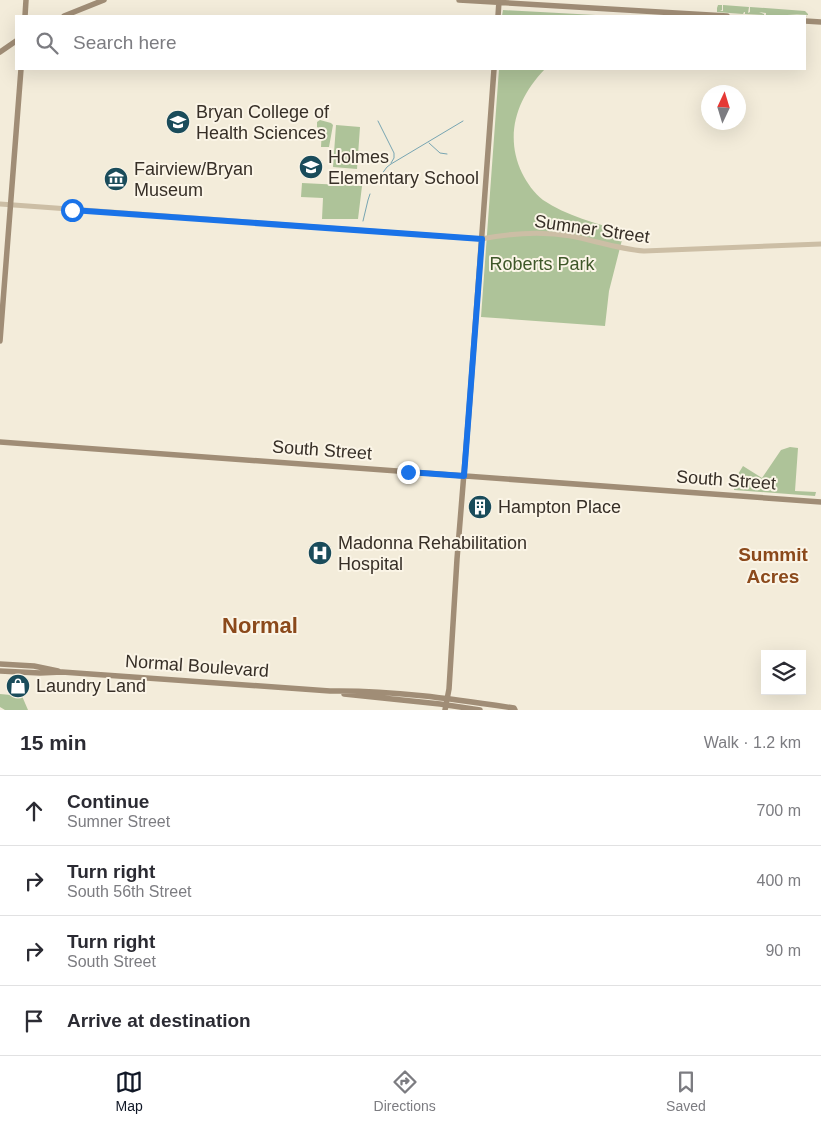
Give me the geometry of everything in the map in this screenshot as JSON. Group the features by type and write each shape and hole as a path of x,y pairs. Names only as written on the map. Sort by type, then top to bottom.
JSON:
{"main road":[{"path":"25,15 26,0"},
{"path":"66,15 104,0"},
{"path":"459,0 712,15"},
{"path":"498,15 499,1"},
{"path":"806,21 821,22"},
{"path":"0,52 15,42"},
{"path":"0,341 21,70"},
{"path":"449,708 448,698 457,552 494,70"},
{"name":"South Street","path":"0,442 821,502"},
{"name":"Normal Boulevard","path":"0,664 34,666 62,672"},
{"name":"Normal Boulevard","path":"0,671 62,672 330,691 392,693 448,698 514,708 515,710"},
{"name":"Normal Boulevard","path":"330,691 449,708 480,710"}],"street":[{"name":"Sumner Street","path":"0,204 482,239 515,234 541,233 571,236 644,252 821,244"}],"green space":[{"path":"718,5 722,5 722,10 720,11 723,11 723,5 749,7 748,13 750,12 750,7 805,11 808,15 717,12"},
{"path":"503,10 596,15 502,15"},
{"name":"Roberts Park","path":"499,70 544,70 527,92 516,118 514,145 517,159 522,173 531,188 543,200 582,219 624,232 609,291 605,326 481,317"},
{"path":"320,120 333,125 329,147 321,147 322,130 317,127 317,122"},
{"path":"336,125 360,127 357,169 333,167"},
{"path":"302,183 362,186 358,219 322,219 323,198 301,197"},
{"path":"790,447 798,448 795,491 816,492 815,496 734,490 735,479 743,466 762,478 781,450"},
{"path":"0,694 22,696 28,710 5,710 0,707"}],"waterway":[{"path":"378,121 394,153 391,163"},
{"path":"381,175 391,164 463,121"},
{"path":"429,143 440,153 447,154"},
{"path":"363,221 370,194"}],"place":[{"name":"Bryan College of Health Sciences","path":"178,122"},
{"name":"Holmes Elementary School","path":"311,167"},
{"name":"Fairview/Bryan Museum","path":"116,179"},
{"name":"Hampton Place","path":"480,507"},
{"name":"Madonna Rehabilitation Hospital","path":"320,553"},
{"name":"Laundry Land","path":"18,686"}],"district":[{"name":"Summit Acres","path":"773,565"},
{"name":"Normal","path":"260,625"}],"route":[{"path":"72,210 482,239 464,476 408,472"}]}
